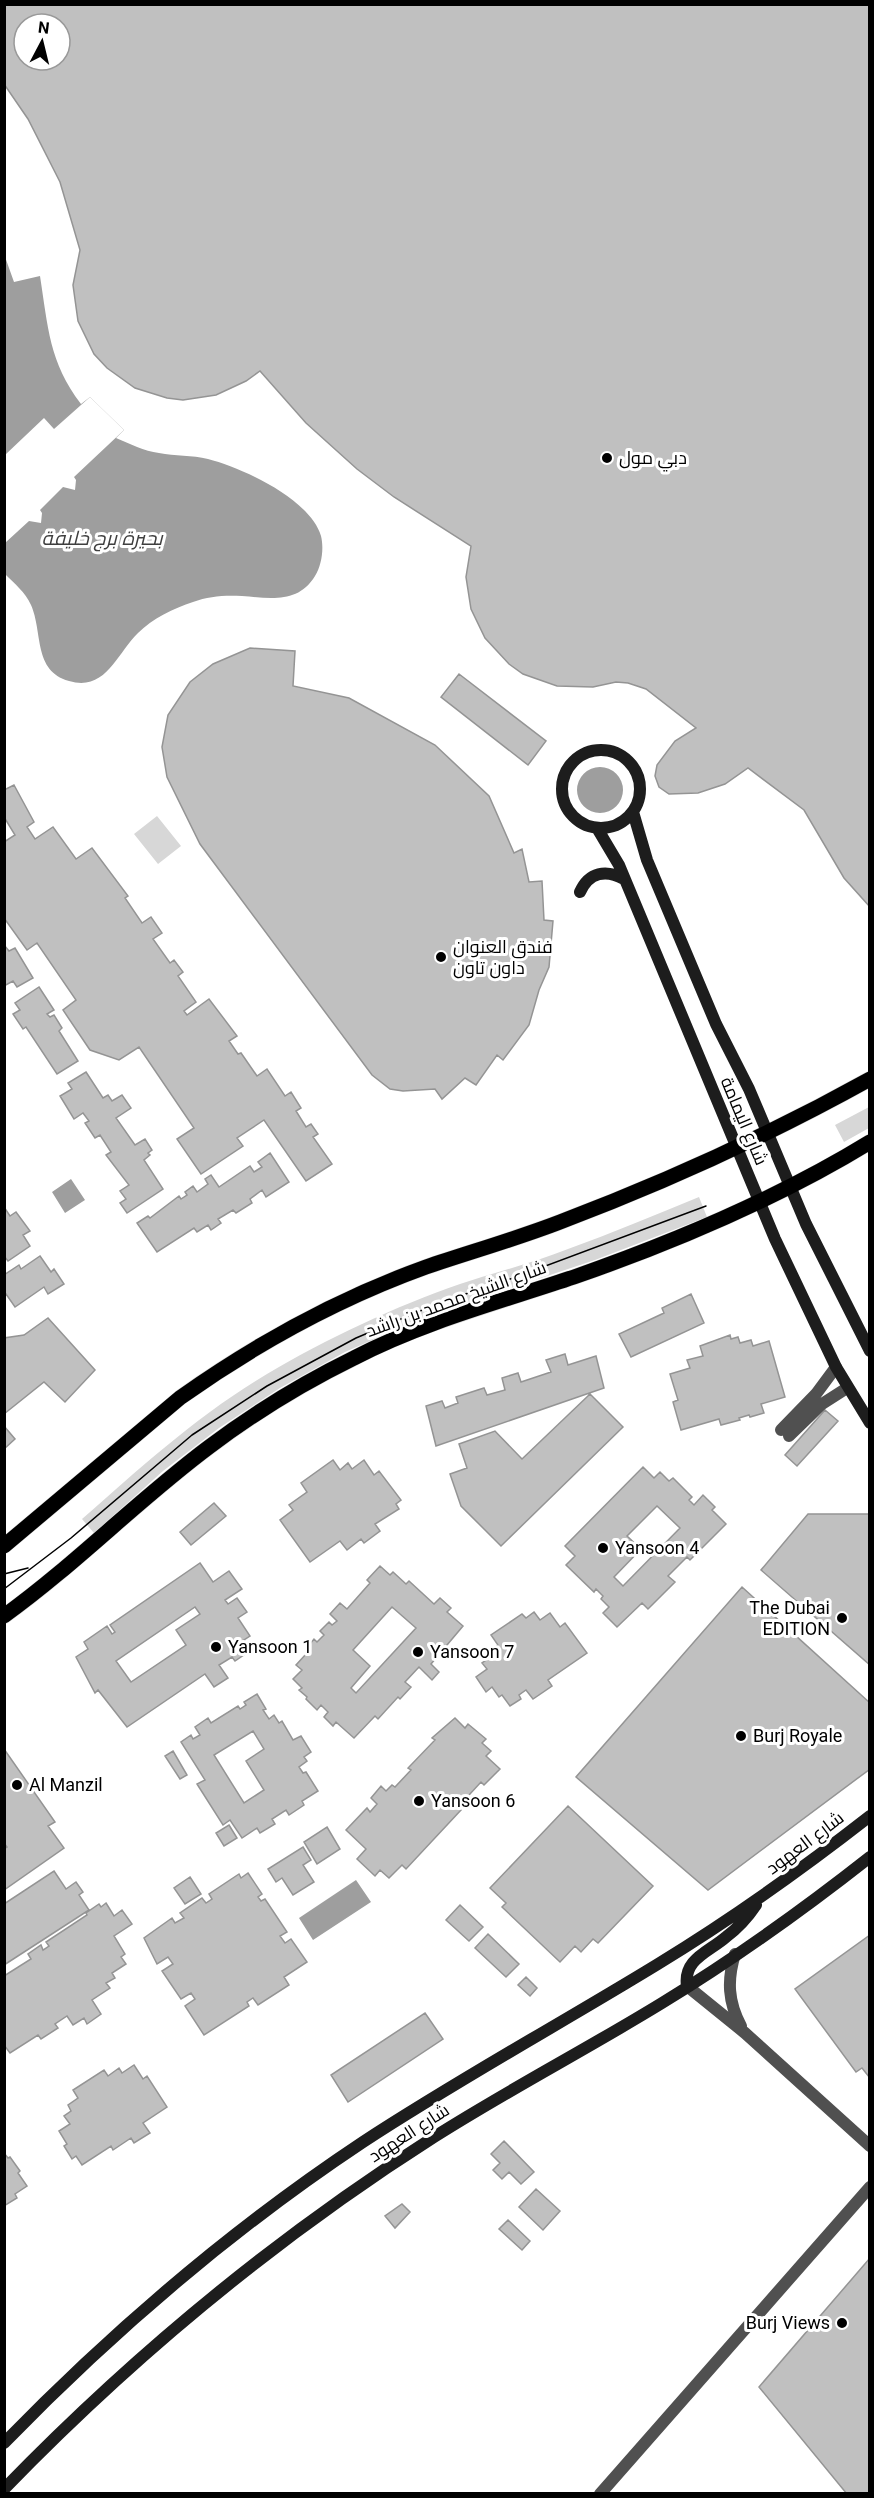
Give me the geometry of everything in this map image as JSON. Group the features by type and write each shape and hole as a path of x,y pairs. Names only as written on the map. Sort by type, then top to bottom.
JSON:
{"main road":[{"name":"شارع الشيخ محمد بن راشد","path":"4,1546 182,1397 279,1335 375,1288 425,1268 560,1222 735,1148 870,1079"},
{"name":"شارع الشيخ محمد بن راشد","path":"4,1616 58,1576 209,1447 256,1414 314,1379 355,1357 405,1335 646,1251 790,1187 834,1165 870,1142"}],"street":[{"path":"598,750 611,751 631,763 638,774 640,786 639,800 633,812 623,822 610,827 597,828 585,825 573,816 564,801 562,787 574,760 586,752 598,750"},
{"name":"شارع اليمامة","path":"633,812 641,845 653,876 716,1024 790,1187 870,1351"},
{"name":"شارع اليمامة","path":"597,828 613,852 759,1202 836,1368 870,1423"},
{"path":"580,892 590,877 598,873 616,874 624,879"},
{"path":"836,1368 785,1433 847,1388"},
{"name":"شارع العهود","path":"4,2443 116,2334 163,2292 312,2177 417,2108 660,1964 760,1899 870,1816"},
{"name":"شارع العهود","path":"4,2489 72,2419 139,2358 282,2242 434,2137 687,1986 818,1897 870,1857"},
{"path":"760,1899 735,1930 690,1965 687,1972 687,1986 745,2032 870,2146"},
{"path":"735,1954 729,1979 730,1997 735,2014 745,2032"},
{"path":"600,2493 870,2187"}],"shaded area":[{"path":"157,816 181,846 158,864 134,834"},
{"path":"869,1107 869,1128 844,1142 835,1125"},
{"path":"699,1197 707,1217 595,1260 427,1316 345,1352 280,1388 219,1428 163,1471 94,1533 82,1519 171,1442 218,1406 313,1348 386,1313 436,1293 555,1254"}],"water":[{"name":"بحيرة برج خليفة","path":"4,254 14,282 40,276 48,328 62,373 81,404 90,397 124,430 116,438 148,451 222,463 274,487 304,510 314,522 321,536 322,546 319,567 308,585 292,595 283,597 217,596 178,607 144,628 110,669 92,681 82,683 69,681 50,669 44,660 35,616 29,600 5,574"},
{"path":"600,767 616,774 623,790 616,806 600,813 584,806 577,790 584,774"},
{"path":"71,1179 85,1200 65,1213 52,1192"},
{"path":"356,1880 371,1902 313,1940 299,1918"}],"pier":[{"path":"90,397 124,430 74,477 75,490 63,487 40,510 41,523 29,521 5,543 5,455 44,418 54,429"}],"building":[{"name":"دبي مول","path":"4,4 870,4 870,907 844,878 804,810 748,768 725,784 698,793 669,794 659,787 655,776 657,765 675,741 696,728 646,689 616,682 593,687 557,686 523,674 509,664 485,638 471,609 466,577 471,546 394,497 357,469 306,423 260,371 246,381 216,395 183,400 167,398 135,388 107,368 94,354 78,321 73,285 80,250 60,182 28,119 4,84"},
{"name":"فندق العنوان داون تاون","path":"250,648 295,651 293,686 349,698 435,745 489,796 514,853 522,849 529,882 542,881 544,920 553,921 549,967 539,990 529,1025 503,1060 497,1055 476,1085 465,1078 442,1099 435,1089 403,1091 390,1089 372,1075 200,844 167,777 162,747 168,715 190,682 213,664"},
{"path":"459,674 546,741 528,765 441,697"},
{"path":"14,785 34,822 27,827 35,839 53,827 76,859 92,848 128,896 125,898 142,923 151,917 162,933 153,939 170,963 174,960 183,972 178,976 196,1002 184,1011 187,1015 209,999 237,1036 229,1041 238,1054 241,1053 257,1076 267,1069 285,1096 291,1092 301,1108 296,1111 306,1127 311,1124 318,1134 313,1137 332,1164 306,1181 264,1120 237,1138 243,1146 201,1174 177,1139 194,1128 139,1047 119,1060 90,1050 63,1010 76,1000 37,943 27,950 4,918 4,842 15,835 4,817 4,790"},
{"path":"4,945 9,951 15,948 33,978 17,987 13,981 4,986"},
{"path":"39,987 54,1010 47,1014 50,1017 54,1015 62,1028 59,1031 78,1061 57,1074 26,1027 23,1029 13,1014 20,1010 15,1003"},
{"path":"86,1072 103,1098 108,1095 112,1101 122,1095 131,1108 116,1118 135,1145 145,1139 152,1150 144,1160 163,1189 127,1213 120,1203 126,1199 120,1191 129,1185 106,1155 111,1152 100,1135 95,1138 85,1123 89,1121 83,1113 74,1119 60,1096 72,1089 68,1083"},
{"path":"270,1153 289,1182 266,1197 262,1190 250,1199 252,1203 236,1213 233,1210 218,1219 221,1223 211,1230 208,1225 197,1232 194,1228 157,1252 137,1223 148,1216 150,1218 179,1196 181,1199 187,1195 185,1192 193,1186 197,1192 208,1184 205,1179 211,1175 219,1187 250,1166 254,1172 262,1167 258,1162"},
{"path":"4,1207 10,1216 16,1212 30,1231 23,1235 30,1246 8,1261 4,1256"},
{"path":"40,1256 51,1272 54,1269 64,1284 48,1294 44,1287 15,1307 6,1294 4,1295 4,1275 19,1265 21,1269"},
{"path":"691,1294 704,1323 631,1357 619,1334 664,1313 662,1308"},
{"path":"48,1318 95,1370 65,1402 44,1382 4,1414 4,1338 24,1335"},
{"path":"730,1335 731,1339 738,1337 740,1343 751,1340 753,1346 769,1341 785,1397 761,1404 764,1413 750,1417 749,1415 721,1425 719,1419 681,1430 673,1402 678,1400 670,1374 690,1368 687,1360 703,1356 700,1346"},
{"path":"565,1354 568,1365 596,1356 604,1388 436,1446 426,1406 442,1401 445,1408 458,1403 456,1397 484,1388 487,1395 505,1390 502,1378 518,1373 521,1382 551,1372 546,1360"},
{"path":"590,1394 623,1427 501,1546 461,1506 450,1474 467,1468 459,1444 495,1431 522,1459"},
{"path":"825,1410 838,1421 797,1466 785,1455"},
{"path":"4,1426 15,1439 4,1449"},
{"path":"333,1460 340,1470 348,1463 352,1469 364,1460 374,1475 379,1471 401,1500 396,1504 399,1509 375,1524 380,1531 364,1543 361,1539 347,1550 340,1541 310,1562 280,1520 293,1510 289,1505 307,1492 301,1483"},
{"name":"Yansoon 4","path":"643,1467 654,1478 660,1472 669,1481 673,1478 692,1497 689,1500 694,1505 703,1495 715,1507 712,1510 726,1524 690,1560 687,1557 668,1576 675,1582 648,1609 642,1603 617,1627 603,1613 609,1607 601,1599 603,1596 596,1589 594,1592 566,1565 575,1556 565,1546","holes":["657,1506 680,1528 623,1586 614,1577 641,1549 627,1536"]},
{"path":"214,1503 226,1516 191,1545 180,1532"},
{"name":"The Dubai EDITION","path":"808,1514 870,1514 870,1665 761,1570"},
{"name":"Yansoon 1","path":"200,1563 213,1582 229,1571 242,1589 225,1600 228,1604 237,1598 247,1612 238,1618 250,1636 244,1640 251,1650 235,1661 232,1657 219,1665 228,1678 214,1687 205,1674 127,1727 98,1690 95,1693 76,1657 88,1649 84,1642 107,1626 112,1634 115,1632 110,1625","holes":["195,1607 200,1614 176,1630 186,1645 131,1682 116,1661"]},
{"name":"Yansoon 7","path":"380,1566 390,1575 393,1572 406,1584 409,1581 434,1604 440,1598 451,1608 447,1612 463,1626 431,1664 439,1672 432,1680 419,1667 405,1682 411,1687 400,1699 398,1697 378,1719 375,1716 354,1738 336,1722 333,1726 324,1717 328,1712 321,1705 317,1710 299,1690 302,1688 293,1679 302,1670 296,1665 307,1653 305,1650 314,1639 317,1642 324,1635 320,1631 329,1622 332,1625 337,1621 330,1614 340,1603 347,1609 370,1583 367,1580","holes":["392,1607 416,1628 356,1693 351,1688 370,1666 353,1650"]},
{"name":"Burj Royale","path":"742,1587 870,1703 870,1769 708,1890 576,1777"},
{"path":"534,1612 540,1620 550,1613 560,1627 565,1623 587,1653 548,1680 552,1686 533,1699 526,1690 519,1695 521,1699 510,1706 492,1687 486,1692 476,1677 487,1669 482,1663 489,1658 486,1654 498,1645 491,1635 522,1614 526,1618"},
{"path":"257,1694 269,1719 274,1715 279,1723 282,1721 293,1740 301,1736 311,1752 304,1757 307,1761 299,1767 303,1773 306,1772 318,1791 302,1801 304,1805 289,1815 286,1810 272,1819 275,1824 260,1833 257,1828 242,1838 230,1820 223,1825 197,1784 205,1780 181,1742 191,1735 193,1739 200,1735 195,1727 208,1718 211,1723 238,1706 240,1709 246,1705 244,1702","holes":["253,1731 264,1749 246,1761 264,1790 244,1803 214,1755"]},
{"name":"Yansoon 6","path":"455,1718 465,1728 468,1724 486,1739 482,1743 491,1751 486,1756 500,1769 484,1785 481,1782 458,1807 461,1810 406,1869 402,1865 389,1878 380,1870 375,1876 357,1859 366,1849 346,1830 367,1808 370,1812 377,1804 371,1798 381,1786 386,1791 392,1785 395,1787 411,1770 408,1768 435,1740 432,1738"},
{"name":"Al Manzil","path":"4,1749 55,1822 48,1826 64,1848 4,1890 4,1849 7,1847 4,1843"},
{"path":"173,1751 187,1775 180,1779 165,1756"},
{"path":"568,1806 653,1886 598,1943 593,1939 581,1952 575,1946 560,1962 502,1907 506,1903 490,1888"},
{"path":"229,1825 237,1838 224,1846 216,1833"},
{"path":"327,1827 340,1849 317,1864 304,1842"},
{"path":"303,1847 311,1860 303,1865 314,1882 293,1895 282,1878 276,1882 268,1869"},
{"path":"54,1871 66,1889 76,1882 83,1892 79,1895 89,1910 4,1965 4,1904"},
{"path":"248,1873 262,1894 258,1897 261,1901 265,1899 287,1932 280,1936 285,1943 291,1939 307,1962 284,1977 289,1985 258,2005 253,1998 247,2002 249,2006 204,2035 185,2006 195,1999 191,1993 181,1999 162,1971 173,1964 168,1957 157,1964 144,1938 172,1918 175,1923 184,1918 180,1913 202,1898 206,1903 212,1899 209,1894 239,1874 241,1878"},
{"path":"190,1877 201,1894 185,1904 174,1888"},
{"path":"106,1903 114,1916 122,1910 132,1924 114,1936 125,1954 121,1957 126,1964 112,1973 115,1978 106,1983 110,1988 92,2000 101,2014 87,2024 84,2018 73,2025 67,2016 55,2024 58,2028 41,2039 38,2035 10,2053 4,2045 4,1976 31,1959 28,1954 41,1945 43,1950 49,1946 46,1942 87,1915 86,1913 99,1904 101,1907"},
{"path":"460,1905 483,1927 469,1941 446,1920"},
{"path":"488,1934 519,1964 506,1977 475,1948"},
{"path":"870,1935 870,2078 862,2068 856,2072 795,1989"},
{"path":"526,1977 537,1988 530,1996 518,1985"},
{"path":"425,2013 443,2039 348,2102 331,2075"},
{"path":"134,2065 143,2079 147,2076 167,2107 143,2123 150,2133 134,2143 131,2138 113,2150 111,2146 82,2165 76,2156 72,2159 59,2131 70,2124 64,2116 71,2111 68,2105 78,2098 73,2090 104,2070 108,2076 119,2068 122,2073"},
{"path":"504,2141 534,2172 521,2184 509,2172 502,2179 493,2170 500,2163 491,2154"},
{"path":"4,2153 8,2158 10,2157 20,2171 18,2173 27,2186 15,2194 17,2198 4,2206"},
{"path":"536,2189 560,2211 543,2230 519,2207"},
{"path":"402,2204 410,2212 395,2228 385,2216"},
{"path":"508,2220 530,2241 522,2250 499,2229"},
{"name":"Burj Views","path":"870,2258 870,2494 847,2494 759,2387"}],"tram line":[{"path":"4,1589 71,1538 192,1435 267,1386 356,1338 439,1303 516,1277 706,1206"},
{"path":"4,1574 28,1568"}],"place":[{"name":"دبي مول","path":"607,458"},
{"name":"فندق العنوان داون تاون","path":"441,957"},
{"name":"Yansoon 4","path":"603,1548"},
{"name":"The Dubai EDITION","path":"842,1618"},
{"name":"Yansoon 1","path":"216,1647"},
{"name":"Yansoon 7","path":"418,1652"},
{"name":"Burj Royale","path":"741,1736"},
{"name":"Al Manzil","path":"17,1785"},
{"name":"Yansoon 6","path":"419,1801"},
{"name":"Burj Views","path":"842,2323"}]}
